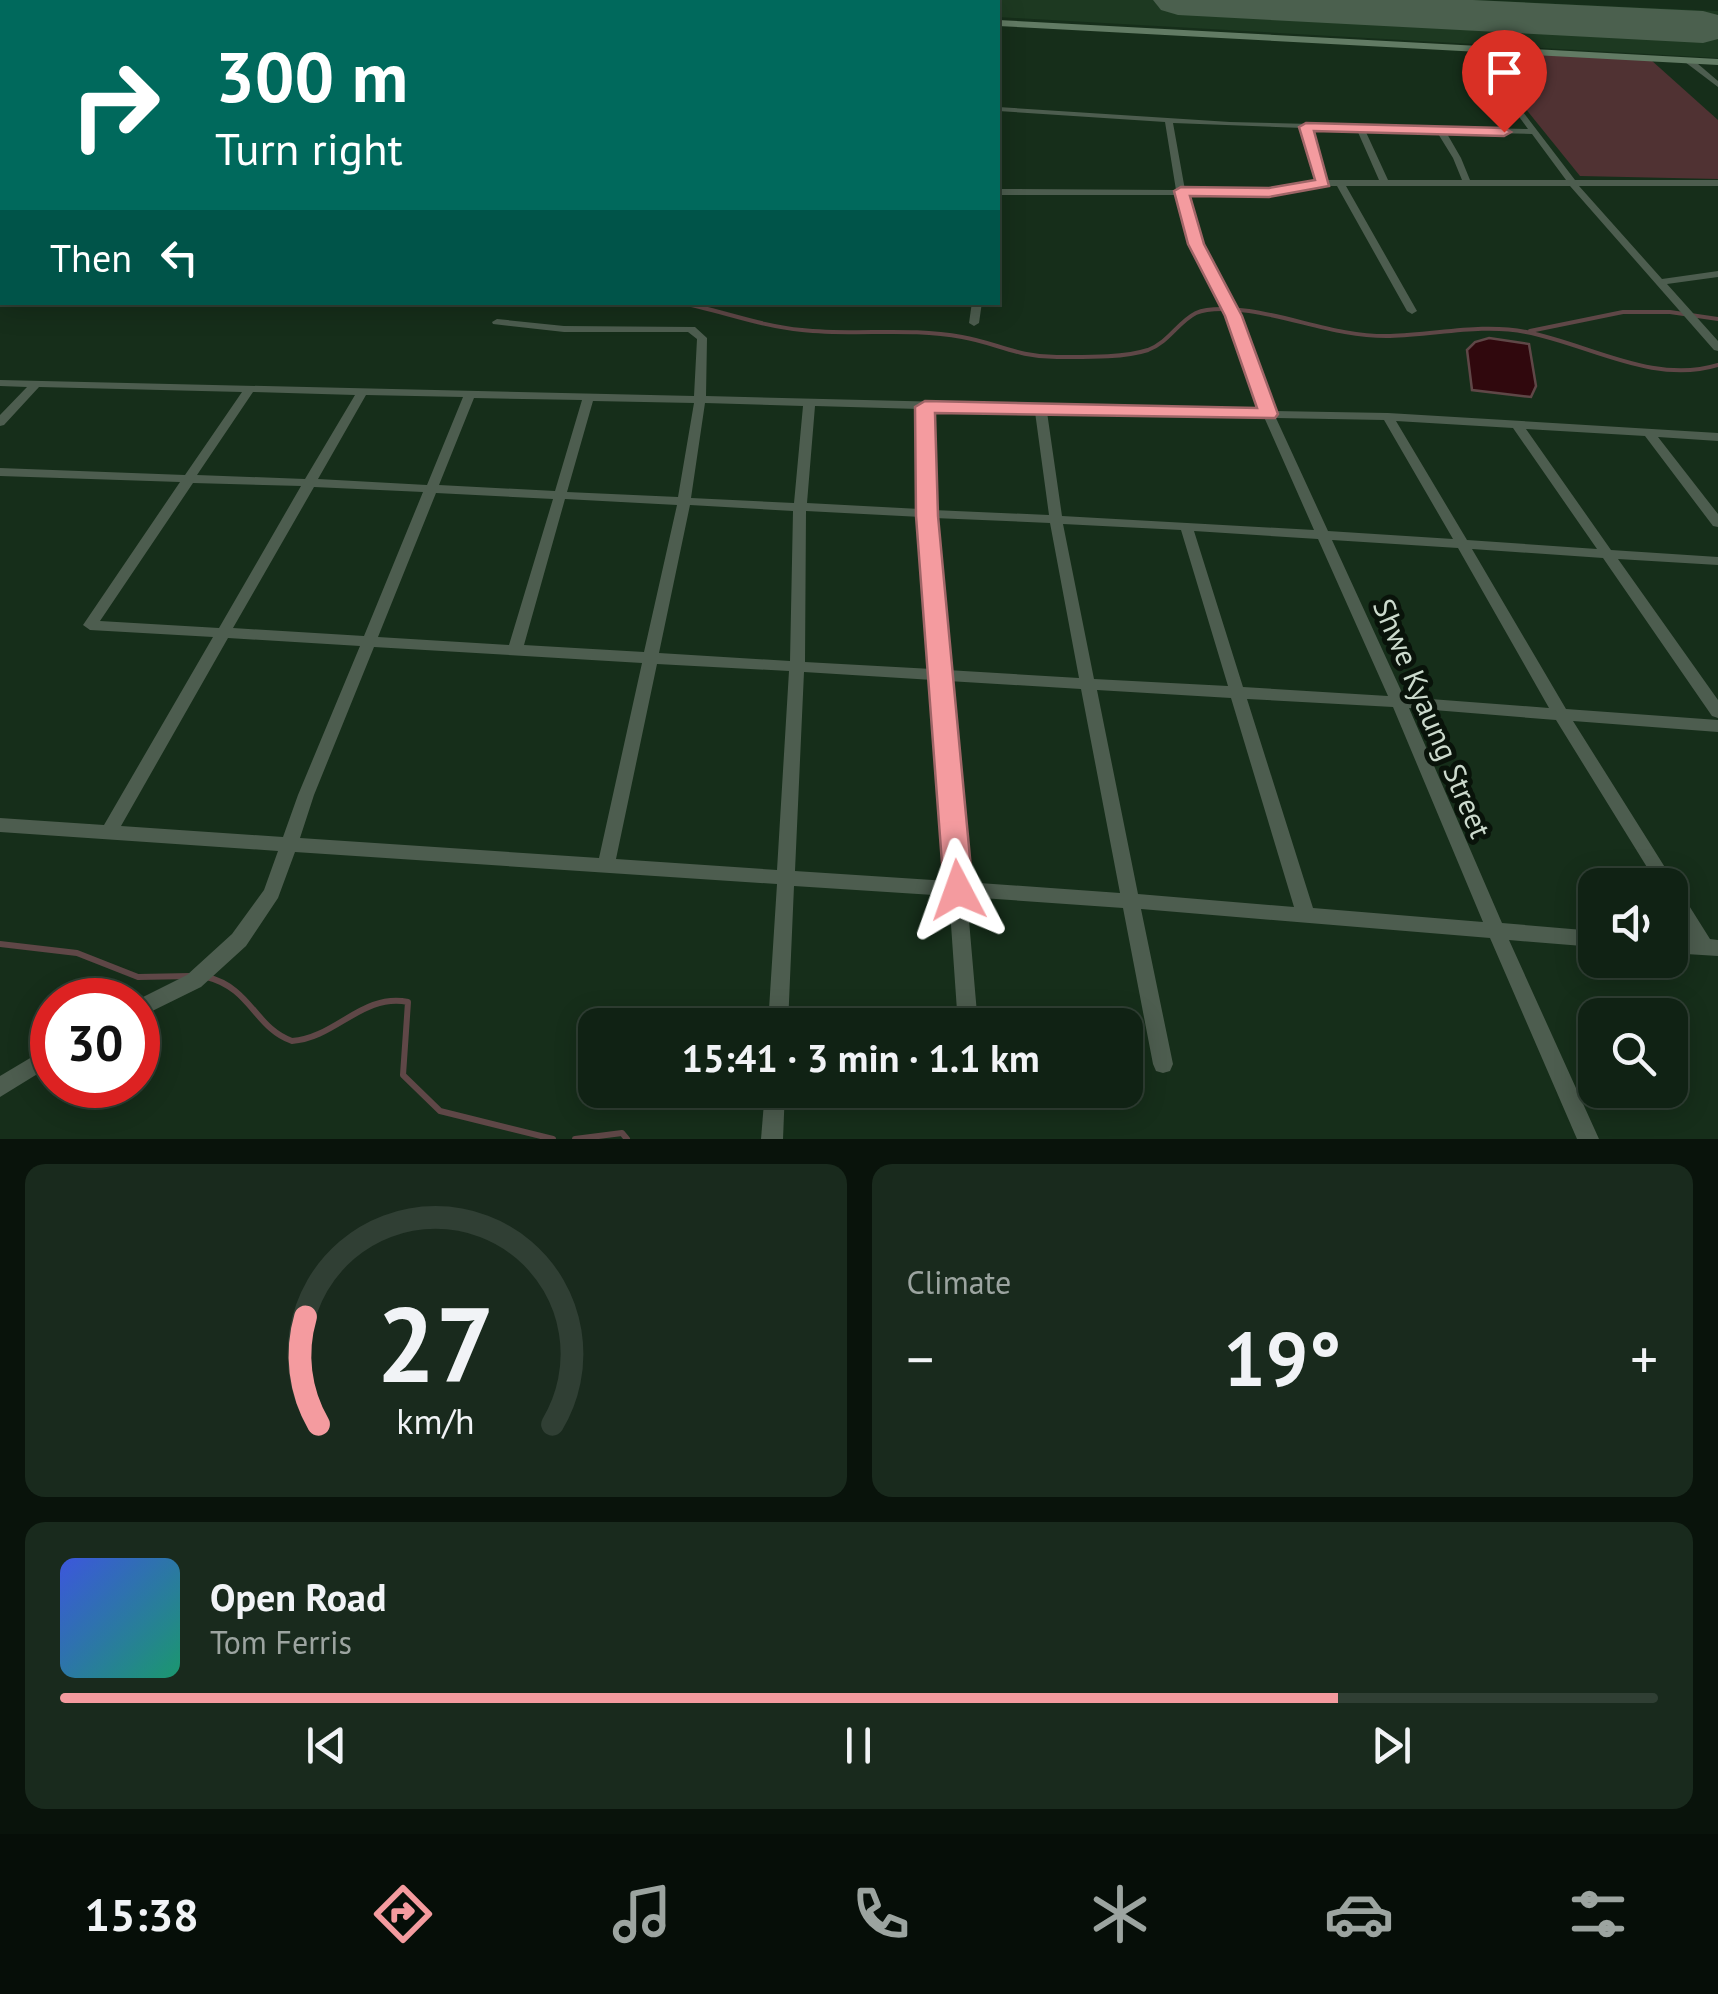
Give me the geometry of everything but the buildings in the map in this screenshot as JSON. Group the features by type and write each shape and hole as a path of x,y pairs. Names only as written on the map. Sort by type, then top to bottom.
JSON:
{"street":[{"path":"1000,23 1718,62"},
{"path":"1472,49 1572,183 1664,282 1692,321 1718,348"},
{"path":"1688,60 1718,85"},
{"path":"1000,109 1306,127 1536,132"},
{"name":"Shwe Kyaung Street","path":"1169,121 1181,191 1196,244 1231,310 1268,414 1399,702 1588,1139"},
{"path":"1306,127 1324,183"},
{"path":"1361,129 1385,183"},
{"path":"1440,132 1457,158 1466,183"},
{"path":"1000,192 1269,192 1324,183 1718,184"},
{"path":"1340,184 1412,311"},
{"path":"1664,282 1718,274"},
{"path":"974,323 977,305"},
{"path":"498,322 564,329 691,330 702,338 700,401 684,502 606,866"},
{"path":"0,384 1388,417 1718,437"},
{"path":"0,422 36,384"},
{"path":"250,388 90,625 1399,702 1718,726"},
{"path":"108,832 363,390"},
{"path":"160,998 194,981 224,956 272,893 306,794 470,394"},
{"path":"515,651 556,496 588,398"},
{"path":"779,1008 797,667 800,510 809,405"},
{"path":"925,407 927,516 967,1008"},
{"path":"1041,408 1086,683 1163,1064"},
{"path":"1388,417 1656,868"},
{"path":"1517,425 1718,712"},
{"path":"1648,432 1718,523"},
{"path":"0,472 312,482 800,510 1186,526 1718,561"},
{"path":"1186,526 1306,916"},
{"path":"0,825 1132,901 1578,938"},
{"path":"1688,915 1712,948"},
{"path":"0,1087 30,1068"},
{"path":"772,1139 774,1108"}],"shaded area":[{"path":"1000,0 1476,0 1718,11 1718,58 1000,17"},
{"path":"1479,51 1651,60 1718,120 1718,179 1580,176"},
{"path":"1489,338 1529,344 1536,386 1531,397 1472,390 1467,350 1475,342"}],"waterway":[{"path":"689,305 786,328 942,334 1043,356 1103,356 1148,350 1196,313 1222,309 1267,314 1372,336 1509,330 1550,338 1645,367 1694,370 1718,365"},
{"path":"1530,331 1623,312 1670,312 1718,319"},
{"path":"0,944 77,953 138,977 191,976"},
{"path":"207,977 234,990 269,1027 292,1041 322,1032 377,1004 408,1002 403,1075 440,1111 553,1139"},
{"path":"575,1139 622,1133 627,1139"}],"runway":[{"path":"1178,0 1703,27"}],"route":[{"path":"958,890 927,516 925,407 1268,414 1234,316 1196,244 1181,191 1269,192 1324,183 1306,127 1504,132"}]}
